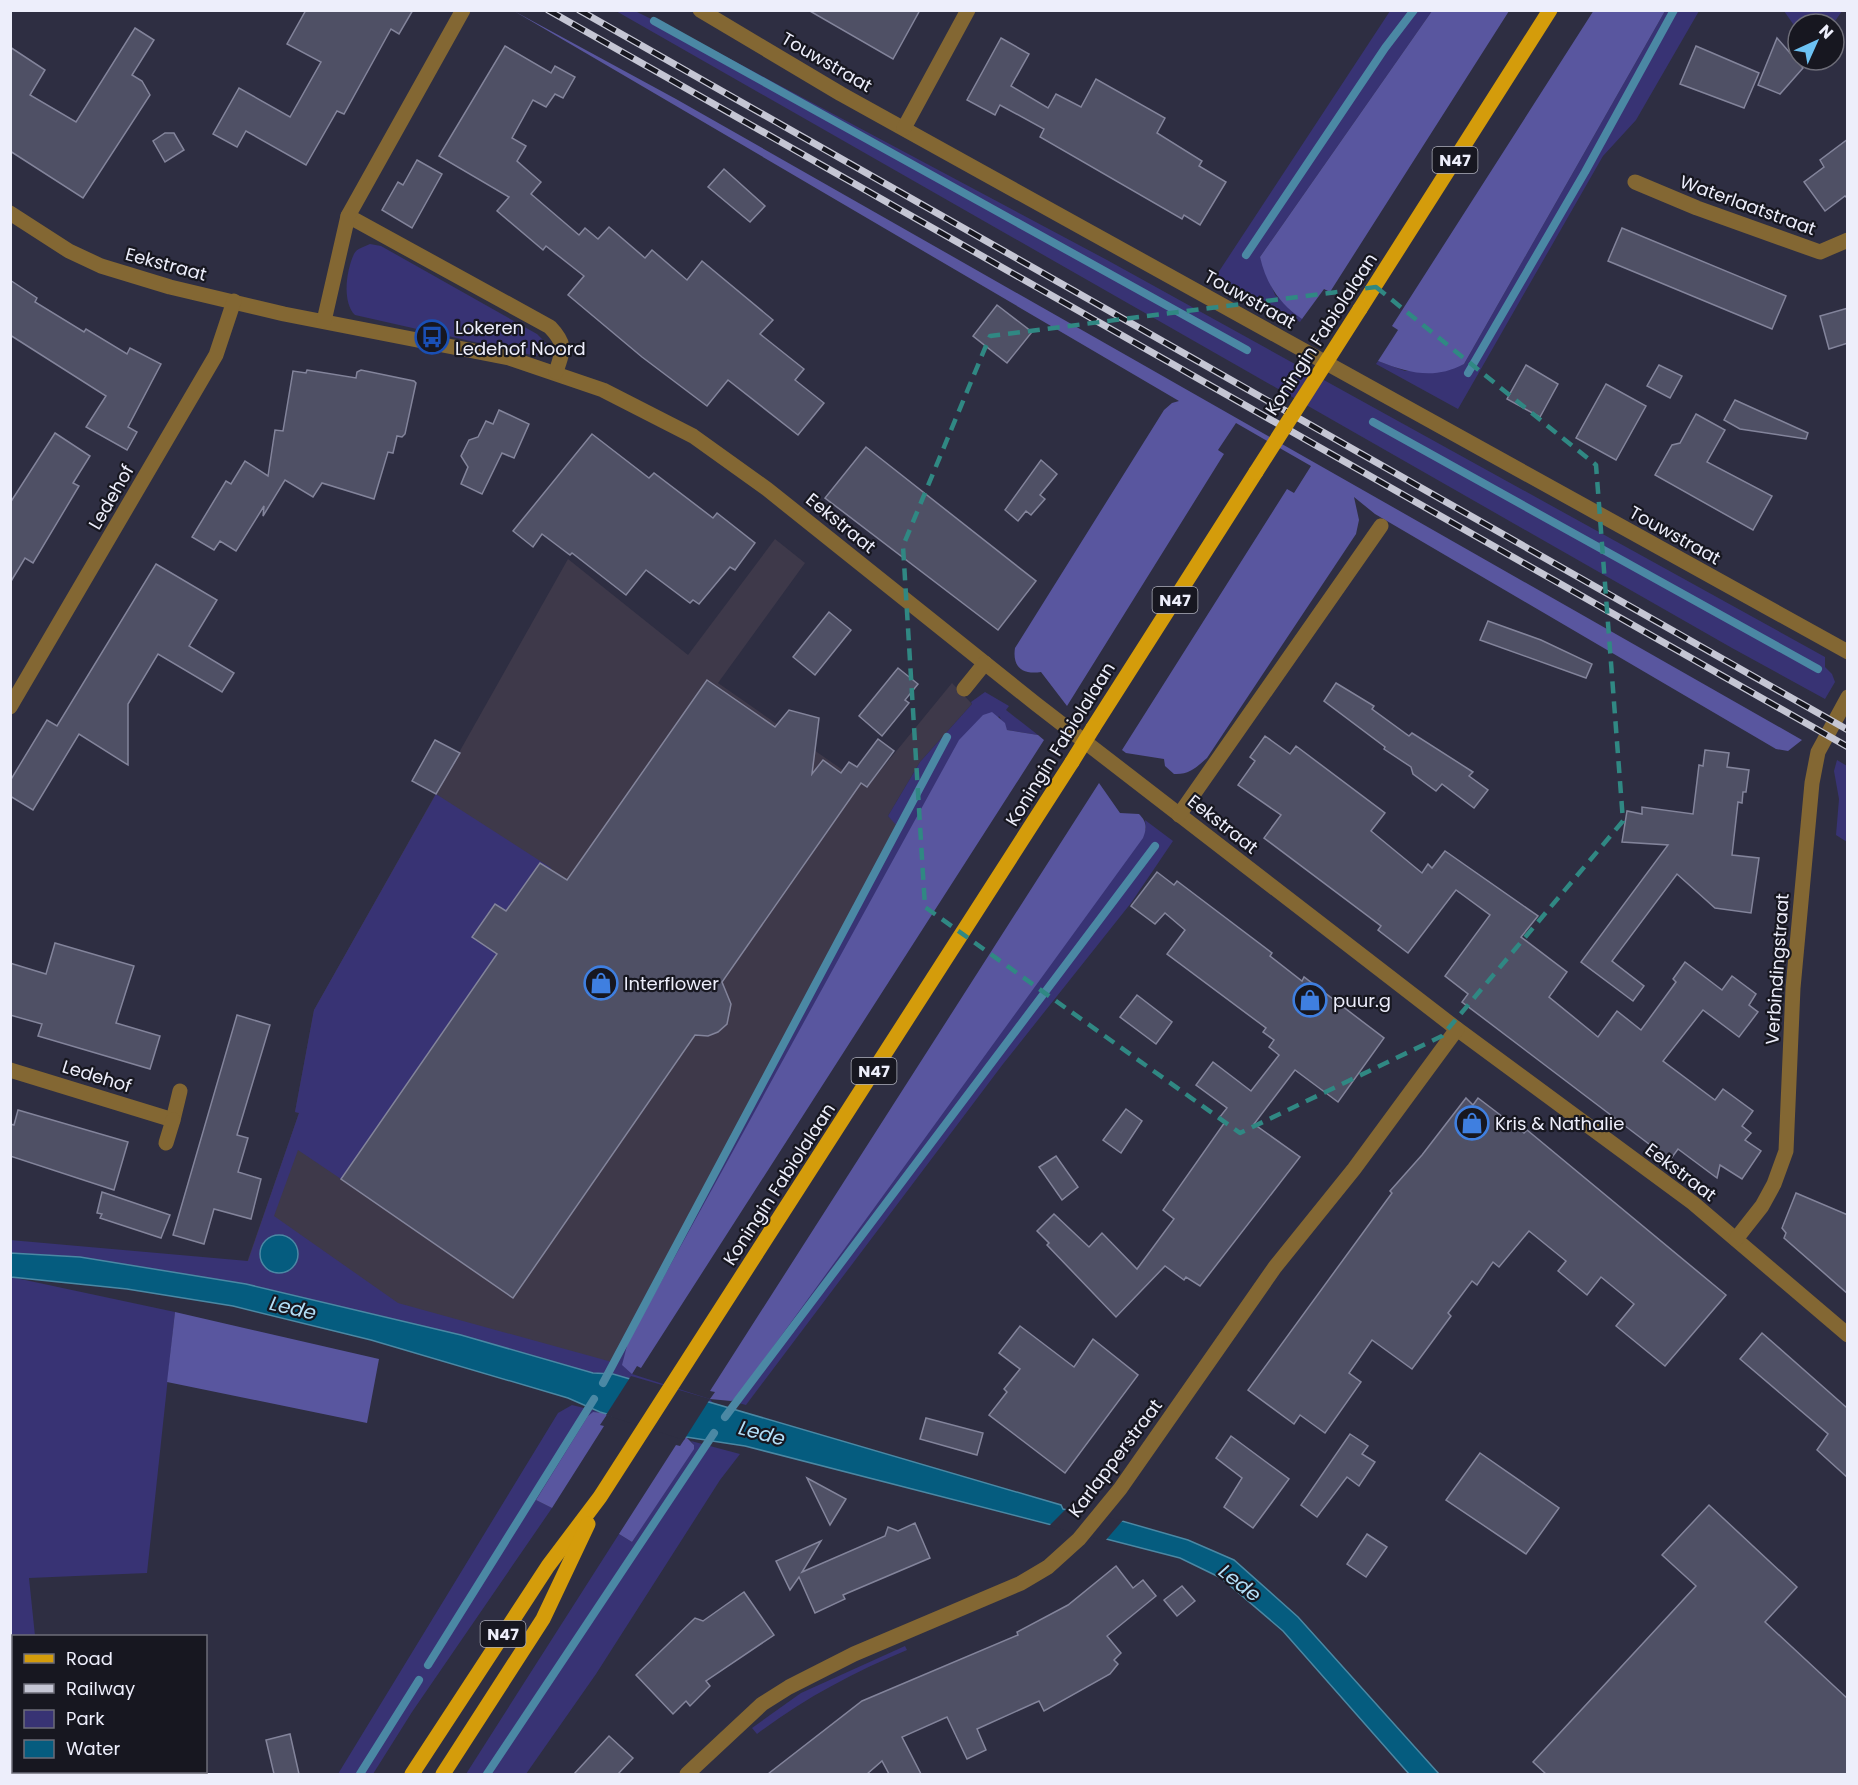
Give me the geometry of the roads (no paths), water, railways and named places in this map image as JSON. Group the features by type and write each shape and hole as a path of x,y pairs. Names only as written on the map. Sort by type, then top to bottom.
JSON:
{"main road":[{"name":"Koningin Fabiolalaan","path":"412,1774 548,1566 600,1497 676,1380 1550,10"},
{"name":"Koningin Fabiolalaan","path":"443,1774 543,1619 600,1497"}],"street":[{"path":"324,321 348,216 463,10"},
{"name":"Touwstraat","path":"700,10 904,128 1848,652"},
{"path":"904,128 969,10"},
{"name":"Waterlaatstraat","path":"1635,182 1697,208 1820,252 1848,240"},
{"name":"Eekstraat","path":"10,213 69,251 101,266 170,287 508,358 556,372 649,412 732,462 1179,815 1456,1029 1693,1203 1848,1335"},
{"path":"348,216 550,327 561,338 563,349 556,372"},
{"name":"Ledehof","path":"10,707 216,355 234,301"},
{"path":"1179,815 1381,526"},
{"path":"964,689 986,663"},
{"name":"Verbindingstraat","path":"1736,1239 1762,1206 1774,1184 1786,1151 1793,988 1813,774 1818,752 1848,697"},
{"name":"Karlapperstraat","path":"687,1774 762,1704 789,1687 854,1654 1021,1583 1048,1566 1079,1539 1104,1509 1275,1267 1354,1169 1456,1029"},
{"name":"Ledehof","path":"10,1070 173,1120"},
{"path":"166,1143 180,1091"}],"water":[{"path":"279,1235 293,1240 298,1254 293,1268 279,1273 265,1268 260,1254 265,1240"},
{"name":"Lede","path":"10,1253 80,1257 246,1284 461,1335 593,1373 613,1374 1061,1505 1063,1509 1118,1523 1122,1521 1188,1540 1234,1560 1298,1617 1439,1774 1409,1774 1283,1631 1221,1578 1180,1558 745,1446 686,1437 600,1412 568,1398 371,1340 233,1306 127,1289 11,1277"}],"waterway":[{"path":"1246,255 1385,48 1414,10"},
{"path":"1468,373 1585,172 1674,10"},
{"path":"654,21 1247,350"},
{"path":"1373,422 1818,669"},
{"path":"603,1383 947,737"},
{"path":"725,1417 1155,846"},
{"path":"428,1665 594,1399"},
{"path":"487,1774 714,1433"},
{"path":"360,1774 419,1680"}],"railway":[{"path":"548,10 1848,747"},
{"path":"579,10 1848,730"}],"place":[{"name":"Lokeren Ledehof Noord","path":"432,337"},
{"name":"Interflower","path":"601,983"},
{"name":"puur.g","path":"1310,1000"},
{"name":"Kris & Nathalie","path":"1472,1123"}]}
